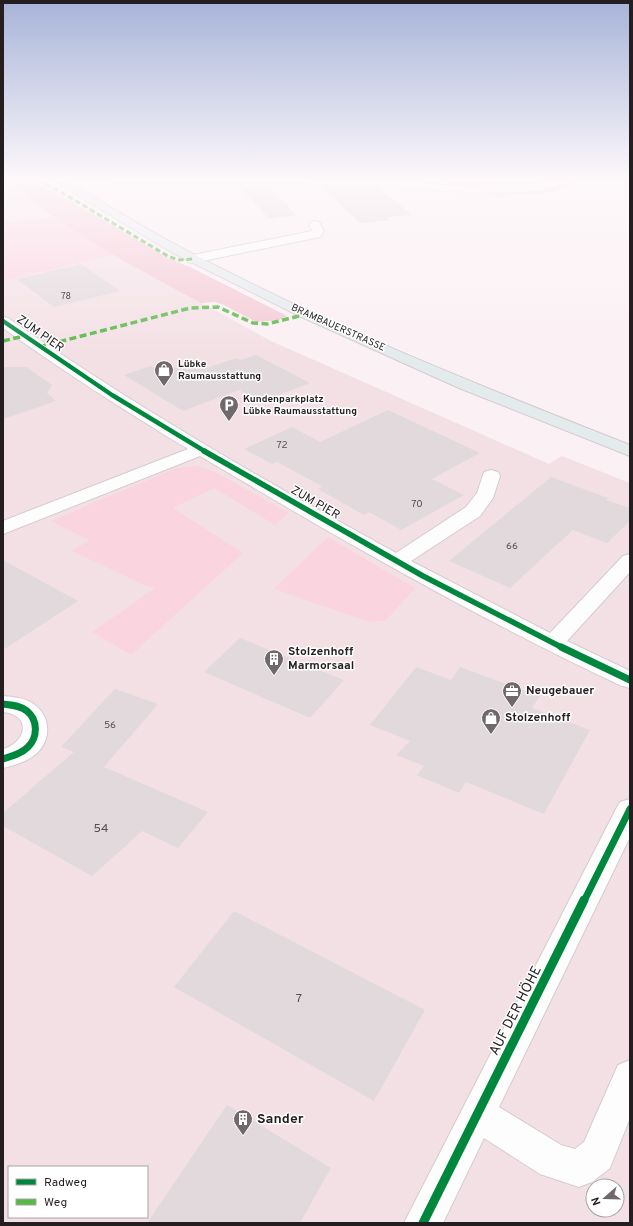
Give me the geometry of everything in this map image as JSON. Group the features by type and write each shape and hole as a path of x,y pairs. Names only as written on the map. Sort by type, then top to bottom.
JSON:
{"main road":[{"name":"BRAMBAUERSTRASSE","path":"156,237 194,259 339,329 432,370 630,451"}],"street":[{"path":"194,259 300,237"},
{"name":"ZUM PIER","path":"3,321 93,383 200,450 397,561 552,644 630,680"},
{"path":"3,528 200,450"},
{"path":"397,561 468,516 477,508 488,493 491,476"},
{"path":"552,644 630,560"},
{"path":"3,704 11,704 22,708 30,714 36,724 36,734 30,746 19,754 3,759"},
{"name":"AUF DER HÖHE","path":"423,1223 630,809"},
{"path":"478,1114 553,1160 579,1169 597,1155 630,1076"}],"shaded area":[{"path":"3,237 86,237 114,255 271,341 549,464 562,456 630,483 630,1223 3,1223"},
{"path":"3,237 86,237 114,255 3,281"},
{"path":"83,237 133,237 168,258 190,267 287,316 279,320 256,322 224,305 215,302 201,303"},
{"path":"199,466 215,472 289,513 275,525 214,488 173,508 243,553 131,655 92,632 155,588 144,585 72,551 89,540 51,521 176,468"},
{"path":"328,537 415,588 386,620 369,622 274,589"}],"building":[{"path":"81,264 120,291 54,307 17,279"},
{"path":"256,355 310,383 260,402 239,390 183,411 124,375 151,366 157,369 167,366 171,368 186,366 204,369 236,358 241,360"},
{"path":"3,367 26,367 52,385 47,393 56,401 3,419"},
{"path":"388,410 480,453 432,479 464,495 401,530 369,512 364,515 318,489 322,486 277,462 272,464 244,449 292,427 320,442"},
{"path":"551,477 608,498 606,500 630,508 630,521 607,543 573,530 510,588 449,561"},
{"path":"3,560 78,601 3,650"},
{"name":"Stolzenhoff Marmorsaal","path":"240,638 344,680 310,718 204,672"},
{"name":"Stolzenhoff","path":"416,667 451,680 460,667 540,696 532,708 590,730 544,814 466,782 459,793 417,775 424,766 396,755 410,741 370,725"},
{"path":"115,689 158,704 104,767 208,812 178,848 142,831 92,876 3,826 3,813 74,752 61,747"},
{"path":"234,911 425,1010 374,1101 174,987"},
{"name":"Sander","path":"227,1105 331,1168 300,1223 147,1223"}],"marked path":[{"path":"136,237 166,255 178,260 193,259"},
{"path":"39,347 190,308 218,307 253,323 267,324 307,314"},
{"path":"3,341 24,336"}],"cycle path":[{"path":"3,321 112,395 302,508 464,598 546,640 630,680"},
{"path":"3,704 16,705 26,710 33,718 36,727 34,737 28,746 18,754 3,759"},
{"path":"423,1223 630,809"}],"place":[{"name":"Lübke Raumausstattung","path":"164,387"},
{"name":"Kundenparkplatz Lübke Raumausstattung","path":"229,422"},
{"name":"Stolzenhoff Marmorsaal","path":"274,676"},
{"name":"Neugebauer","path":"512,708"},
{"name":"Stolzenhoff","path":"491,735"},
{"name":"Sander","path":"243,1136"}]}
